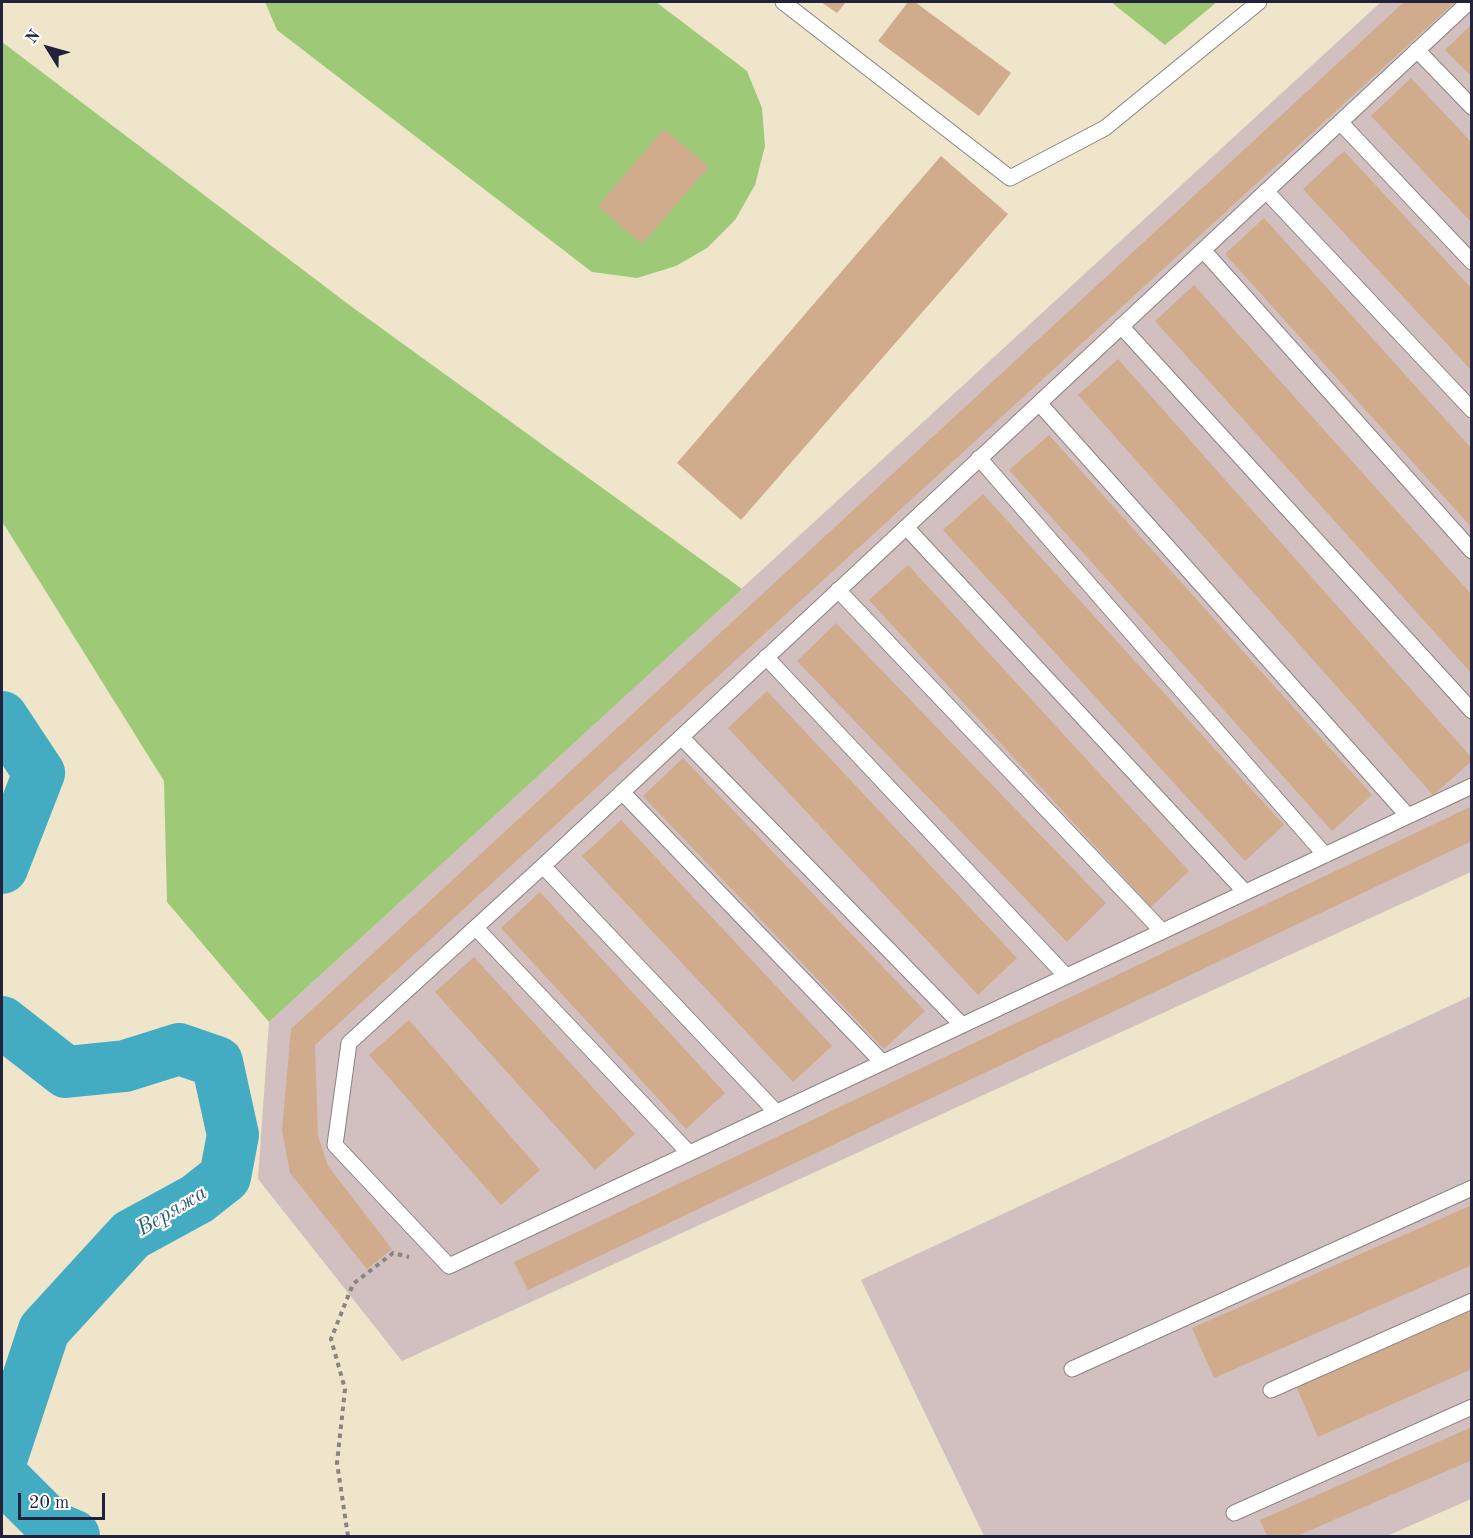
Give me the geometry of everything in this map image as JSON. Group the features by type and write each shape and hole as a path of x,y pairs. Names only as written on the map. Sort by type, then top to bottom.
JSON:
{"lane":[{"path":"783,2 1010,178 1105,128 1259,2"},
{"path":"1469,2 543,866 350,1043 335,1145 449,1266 1472,786"},
{"path":"1417,50 1472,107"},
{"path":"1340,122 1472,262"},
{"path":"1266,191 1472,410"},
{"path":"1203,250 1472,552"},
{"path":"1121,326 1472,711"},
{"path":"1039,403 1408,816"},
{"path":"979,458 1325,855"},
{"path":"906,527 1245,892"},
{"path":"838,590 1162,931"},
{"path":"766,657 1066,976"},
{"path":"681,737 962,1024"},
{"path":"622,792 882,1062"},
{"path":"543,866 777,1112"},
{"path":"476,928 689,1153"},
{"path":"1072,1369 1472,1188"},
{"path":"1271,1390 1472,1301"},
{"path":"1234,1513 1472,1407"}],"path":[{"path":"348,1536 337,1463 345,1389 331,1338 353,1284 393,1253 449,1266"}],"shaded area":[{"path":"1381,2 1471,2 1471,872 402,1361 258,1179 269,1022"},
{"path":"1471,996 1471,1499 1387,1536 984,1536 861,1280"}],"green space":[{"path":"265,2 656,2 747,71 762,108 765,146 755,185 735,220 707,248 676,266 637,278 592,272 277,30"},
{"path":"1111,2 1217,2 1165,45"},
{"path":"2,42 352,307 742,589 269,1022 167,902 164,781 2,524"}],"building":[{"path":"821,2 846,2 837,13"},
{"path":"908,2 915,2 1011,73 979,116 878,41"},
{"path":"1404,2 1455,2 315,1045 318,1136 328,1166 392,1249 367,1269 290,1173 282,1130 291,1029"},
{"path":"1472,24 1472,77 1445,50"},
{"path":"1411,78 1472,143 1472,223 1371,116"},
{"path":"664,129 709,167 642,244 598,206"},
{"path":"1344,151 1472,289 1472,371 1303,189"},
{"path":"941,156 1008,214 741,520 677,463"},
{"path":"1264,218 1472,449 1472,528 1225,254"},
{"path":"1194,285 1472,595 1472,674 1155,321"},
{"path":"1118,359 1472,758 1472,761 1433,795 1078,395"},
{"path":"1049,435 1372,795 1332,831 1009,470"},
{"path":"983,494 1284,825 1245,861 943,530"},
{"path":"908,565 1189,871 1151,907 869,600"},
{"path":"836,623 1106,903 1067,942 797,661"},
{"path":"767,691 1017,958 978,995 728,728"},
{"path":"683,758 925,1011 884,1049 643,796"},
{"path":"1472,806 1472,841 528,1290 514,1262"},
{"path":"621,820 832,1046 793,1082 582,856"},
{"path":"540,892 725,1093 686,1129 501,928"},
{"path":"474,957 635,1134 595,1170 435,992"},
{"path":"409,1020 540,1170 501,1205 369,1055"},
{"path":"1472,1205 1472,1265 1214,1378 1192,1328"},
{"path":"1472,1309 1472,1369 1318,1437 1296,1386"},
{"path":"1472,1427 1472,1460 1297,1536 1267,1536 1260,1520"}],"waterway":[{"name":"Веряжа","path":"2,717 39,773 2,868"},
{"name":"Веряжа","path":"2,1022 66,1072 125,1066 179,1049 217,1062 233,1135 225,1177 197,1199 131,1235 44,1330 2,1457"},
{"name":"Веряжа","path":"2,1476 53,1527 74,1536"}]}
